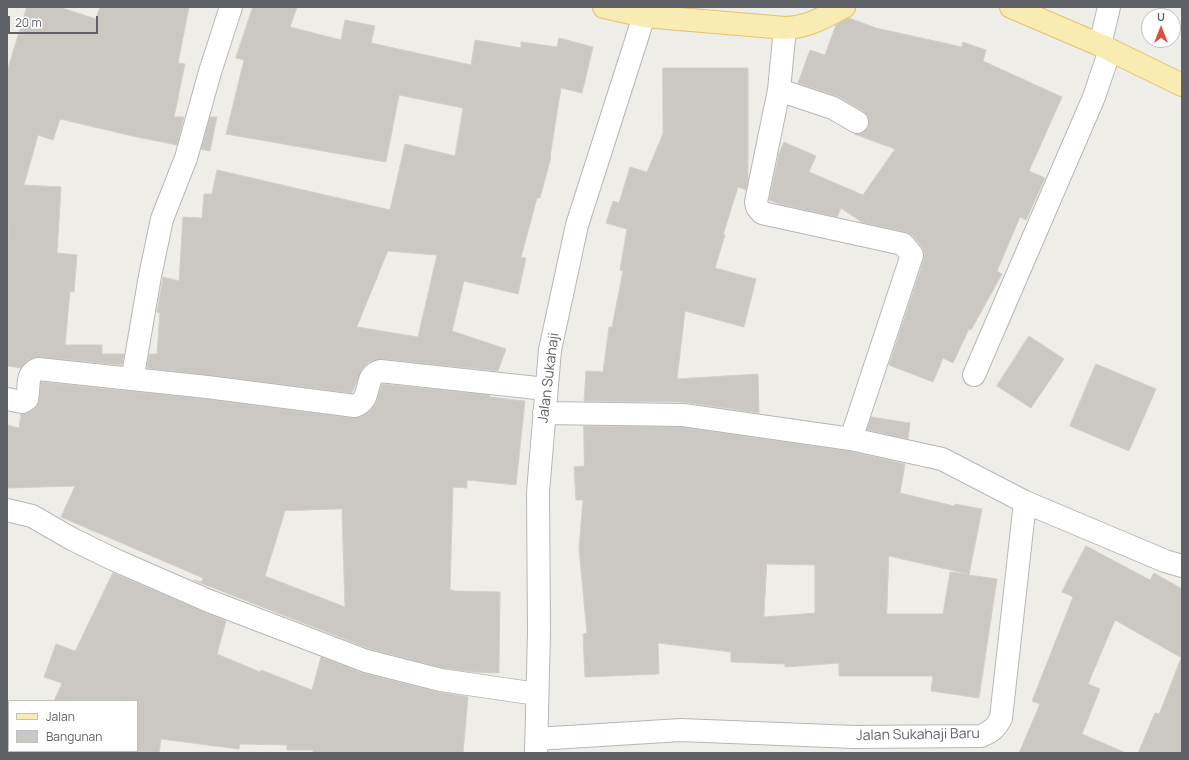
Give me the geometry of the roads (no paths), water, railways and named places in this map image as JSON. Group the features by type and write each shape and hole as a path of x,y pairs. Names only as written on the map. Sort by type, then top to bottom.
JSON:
{"main road":[{"path":"604,7 644,16 785,28 811,24 844,7"},
{"path":"1011,7 1105,48 1182,85"}],"street":[{"path":"133,375 150,276 162,219 186,158 210,72 231,7"},
{"path":"974,375 1094,97 1105,48 1109,7"},
{"name":"Jalan Sukahaji","path":"536,746 539,632 538,492 550,350 577,225 644,16"},
{"path":"785,28 779,90 756,202 759,211 762,213 904,244 912,255 851,439"},
{"path":"779,90 833,108 857,122"},
{"path":"7,399 22,402 27,399 29,375 38,369 207,387 355,406 364,400 370,377 374,372 380,371 546,389"},
{"path":"544,413 683,415 851,439 942,459 1025,502 1165,561 1182,566"},
{"name":"Jalan Sukahaji Baru","path":"536,746 681,730 854,745 981,736 990,732 997,726 1001,718 1025,502"},
{"path":"7,510 32,516 72,539 115,560 202,598 366,661 441,680 537,694"}]}
